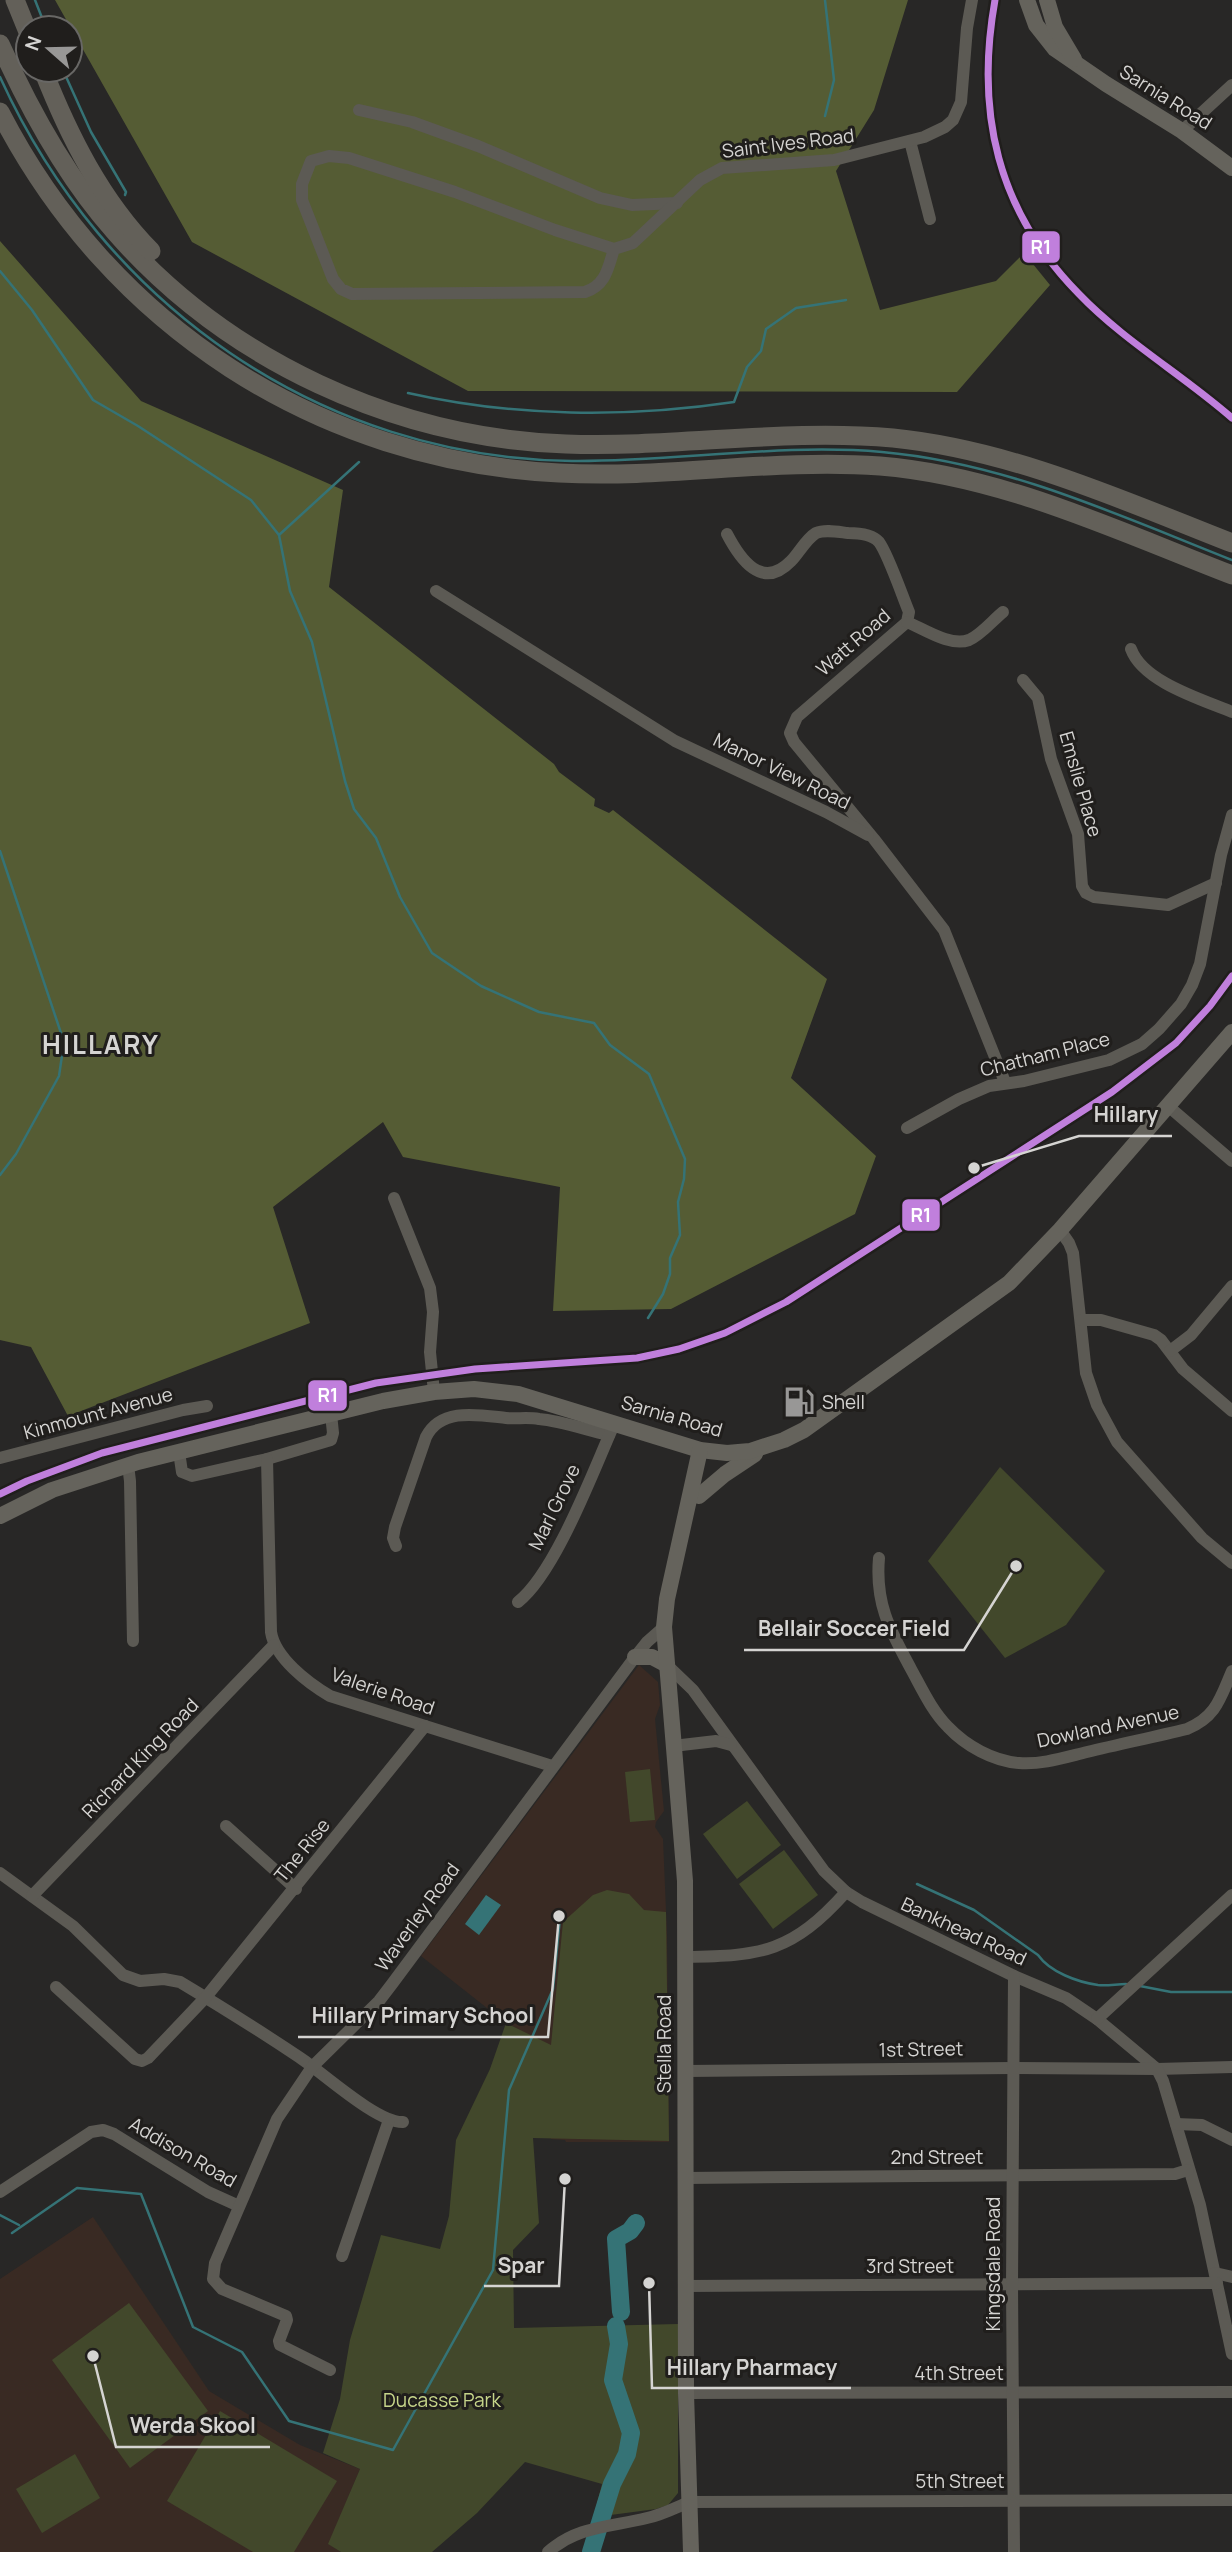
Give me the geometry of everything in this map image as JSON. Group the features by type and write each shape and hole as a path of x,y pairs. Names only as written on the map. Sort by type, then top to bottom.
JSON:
{"highway":[{"path":"0,44 15,77 66,167 114,232 150,268 214,322 287,370 361,403 462,433 532,442 600,444 855,435 932,443 1002,458 1054,474 1232,543"},
{"path":"49,84 86,163 110,202 136,235 169,268 239,327 361,403"},
{"path":"0,112 18,148 52,200 84,241 145,304"},
{"path":"0,142 49,212 91,261 219,363 257,387 345,429 421,454 484,467 562,474 814,465 880,466 923,471 967,480 1042,502 1232,575"}],"main road":[{"name":"Sarnia Road","path":"1038,1 1077,65 1182,131 1232,167"},
{"name":"Sarnia Road","path":"0,1516 52,1490 128,1465 383,1401 434,1392 474,1390 518,1394 612,1429 705,1451 737,1453 766,1447 804,1430 834,1410 1009,1283 1060,1230 1232,1032"},
{"path":"699,1496 731,1469 766,1447"},
{"name":"Stella Road","path":"681,1538 699,1496 705,1451"},
{"name":"Stella Road","path":"691,2552 685,2178 685,1881 664,1627 667,1599 681,1538 705,1451"},
{"path":"635,1657 652,1657 667,1665"}],"street":[{"name":"Saint Ives Road","path":"614,249 633,243 700,180 722,168 834,160 910,141 945,127 957,112 964,86 967,28 972,0"},
{"path":"1182,131 1232,85"},
{"path":"359,110 412,122 478,146 600,198 632,205 677,202"},
{"path":"910,141 930,219"},
{"path":"329,156 349,158 614,249 605,279 595,289 584,292 352,294 341,289 333,279 302,200 302,184 311,161 329,156"},
{"name":"Watt Road","path":"727,534 749,566 768,573 776,572 789,563 811,538 822,531 856,533 875,538 880,543 909,612 907,622 797,717 790,733 794,742 874,839"},
{"name":"Manor View Road","path":"436,591 675,741 826,812 874,839 950,939 1005,1082"},
{"path":"907,622 943,638 962,641 972,639 1003,612"},
{"path":"1130,649 1143,669 1157,679 1232,712"},
{"name":"Emslie Place","path":"1023,680 1034,692 1040,705 1051,759 1077,834 1082,886 1086,893 1094,897 1168,905 1216,883"},
{"name":"Chatham Place","path":"907,1128 959,1099 989,1086 1024,1081 1109,1060 1142,1044 1159,1029 1181,1004 1200,964 1232,815"},
{"path":"1168,1106 1232,1161"},
{"path":"394,1198 430,1288 433,1312 430,1352 434,1392"},
{"path":"1060,1230 1073,1254 1086,1373 1097,1405 1117,1442 1202,1538 1232,1563"},
{"path":"1170,1351 1191,1335 1232,1286"},
{"path":"1081,1320 1101,1321 1144,1331 1161,1340 1182,1369 1230,1405"},
{"name":"Kinmount Avenue","path":"0,1458 183,1409 207,1406"},
{"path":"179,1452 183,1472 192,1476 268,1459 331,1440 331,1414"},
{"path":"396,1546 393,1538 395,1527 426,1437 434,1425 442,1420 468,1414 538,1418 612,1429"},
{"name":"Marl Grove","path":"518,1602 529,1593 551,1559 612,1429"},
{"path":"268,1459 271,1632 274,1645"},
{"path":"128,1465 131,1481 133,1641"},
{"name":"Dowland Avenue","path":"879,1558 878,1590 881,1606 922,1690 936,1712 960,1738 998,1759 1019,1763 1052,1760 1187,1729 1211,1715 1232,1671"},
{"name":"Waverley Road","path":"331,2370 280,2345 286,2316 222,2289 215,2284 212,2274 277,2119 312,2067 379,2001 635,1657 664,1627"},
{"name":"Valerie Road","path":"274,1645 310,1682 330,1696 552,1766"},
{"name":"Richard King Road","path":"32,1896 274,1645"},
{"name":"Bankhead Road","path":"667,1665 693,1690 824,1871 846,1892 891,1917 1066,1998 1097,2019 1157,2069"},
{"name":"The Rise","path":"57,1987 135,2059 142,2061 148,2058 206,1997 296,1889 425,1726"},
{"path":"673,1746 716,1741 731,1745"},
{"path":"226,1826 296,1889"},
{"path":"0,1873 73,1927 123,1975 139,1981 172,1980 206,1997 389,2120 403,2122"},
{"path":"685,1957 747,1955 778,1945 814,1924 846,1892"},
{"path":"1097,2019 1232,1895"},
{"name":"Kingsdale Road","path":"1014,1976 1014,2552"},
{"path":"1232,2067 1157,2069 1200,2204 1232,2354"},
{"name":"1st Street","path":"685,2071 1157,2069"},
{"path":"342,2256 389,2120"},
{"path":"1176,2124 1202,2124 1232,2140"},
{"name":"Addison Road","path":"0,2192 91,2132 103,2130 114,2134 208,2192 239,2206"},
{"name":"2nd Street","path":"685,2178 1175,2174 1188,2171"},
{"name":"3rd Street","path":"687,2286 1012,2285 1232,2277"},
{"name":"4th Street","path":"687,2393 1232,2392"},
{"name":"5th Street","path":"689,2502 1232,2500"},
{"path":"548,2552 563,2539 589,2529 649,2518 689,2502"}],"shaded area":[{"path":"639,1665 658,1682 660,1705 655,1719 664,1811 655,1827 663,1839 667,1934 669,2142 566,2142 551,2139 551,2046 506,2023 421,1956"},
{"path":"93,2217 209,2391 300,2445 360,2469 329,2544 341,2552 0,2552 0,2279"}],"green space":[{"path":"55,0 908,0 874,110 836,171 880,310 996,281 1024,253 1050,285 957,392 468,391 192,242 84,51 84,14 63,14"},
{"path":"0,241 141,401 343,490 329,587 554,764 559,772 595,799 594,806 609,813 613,810 827,979 791,1078 876,1156 855,1214 671,1309 553,1311 560,1187 403,1157 383,1122 273,1207 310,1323 68,1416 31,1347 0,1340"},
{"path":"1000,1467 1105,1571 1066,1625 1005,1658 928,1561"},
{"path":"650,1769 655,1820 630,1822 625,1772"},
{"path":"747,1801 781,1845 737,1879 703,1834"},
{"path":"784,1850 818,1895 773,1929 739,1884"},
{"name":"Ducasse Park","path":"607,1890 629,1894 644,1910 666,1912 669,2141 533,2138 539,2223 513,2250 514,2328 678,2324 678,2493 668,2505 656,2509 603,2516 595,2511 602,2484 525,2462 477,2513 432,2552 341,2552 328,2544 360,2469 323,2453 340,2399 350,2340 381,2235 440,2249 449,2216 456,2140 490,2069 506,2023 551,2045 563,1922 593,1895"},
{"path":"129,2303 208,2411 130,2468 52,2360"},
{"path":"220,2411 337,2481 294,2552 253,2552 167,2501"},
{"path":"75,2454 100,2498 42,2533 16,2489"}],"water":[{"path":"486,1895 501,1905 479,1935 465,1924"}],"waterway":[{"path":"35,0 40,14"},
{"path":"825,0 834,80 825,116"},
{"path":"0,77 44,159 97,232 160,297 230,353 307,398 391,432 479,453 572,461 805,450 882,452 928,458 973,467 1061,493 1232,560"},
{"path":"69,84 91,132 126,192 125,195"},
{"path":"0,271 32,310 93,400 251,500 279,535 290,591 312,642 354,809 376,838 400,897 432,953 481,986 539,1012 594,1023 610,1045 649,1074 685,1159 684,1179 678,1202 680,1235 670,1258 670,1274 663,1294 648,1318"},
{"path":"408,393 530,411 612,413 734,402 747,367 761,351 766,329 796,308 846,300"},
{"path":"279,535 359,462"},
{"path":"0,851 64,1042 59,1076 16,1154 0,1175"},
{"path":"917,1884 974,1910 1065,1975 1098,1985 1126,1984"},
{"path":"12,2233 77,2188 141,2194 193,2327 242,2352 289,2421 393,2450 493,2270 509,2090 553,1989 560,1918"},
{"path":"1140,1986 1171,1992 1232,1992"},
{"path":"0,2215 19,2225"},
{"path":"621,2312 616,2239 630,2231 636,2223"},
{"path":"591,2552 612,2484 627,2454 631,2433 613,2380 619,2344 616,2326"}],"transit line":[{"name":"R1","path":"995,0 988,82 991,120 999,158 1011,194 1028,229 1051,262 1096,311 1232,418"},
{"name":"R1","path":"0,1494 102,1453 376,1383 475,1369 637,1358 679,1349 725,1333 786,1302 1112,1092 1176,1043 1210,1006 1232,976"}],"place":[{"name":"Hillary","path":"974,1168"},
{"name":"Shell","path":"799,1402"},
{"name":"Bellair Soccer Field","path":"1016,1566"},
{"name":"Hillary Primary School","path":"559,1916"},
{"name":"Spar","path":"565,2179"},
{"name":"Hillary Pharmacy","path":"649,2283"},
{"name":"Werda Skool","path":"93,2356"}],"district":[{"name":"HILLARY","path":"101,1045"}]}
